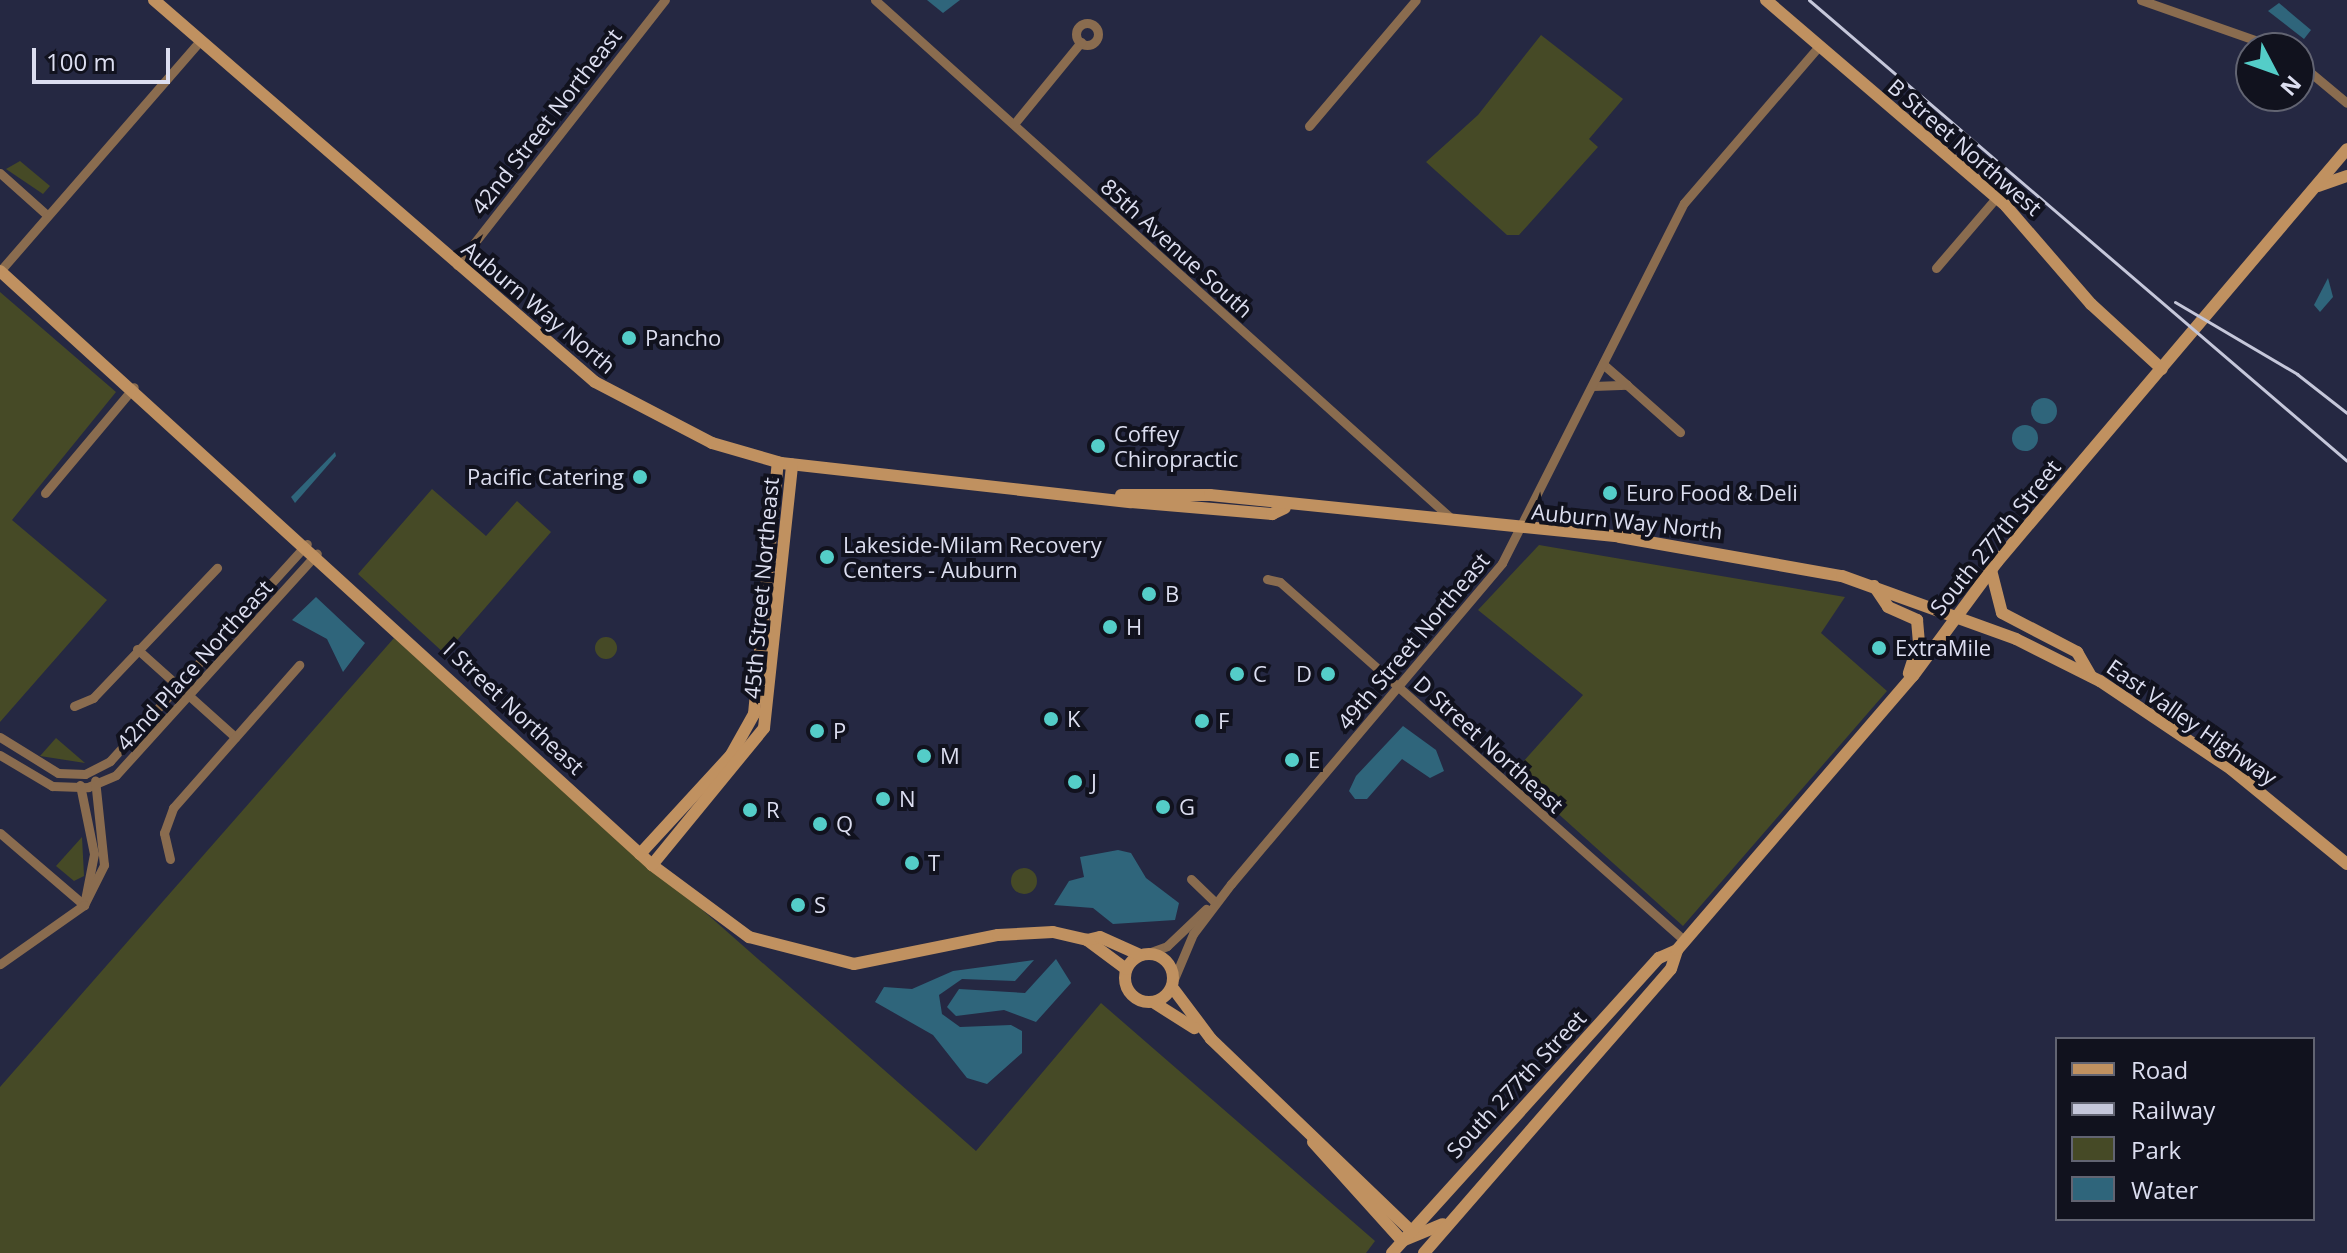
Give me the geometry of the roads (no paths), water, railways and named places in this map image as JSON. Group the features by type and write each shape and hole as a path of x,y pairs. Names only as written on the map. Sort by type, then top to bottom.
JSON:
{"main road":[{"name":"Auburn Way North","path":"154,0 595,382 712,443 792,464 1123,496 1272,514 1285,508"},
{"name":"B Street Northwest","path":"1766,0 1996,198 2162,369"},
{"name":"South 277th Street","path":"1424,1253 1671,969 1681,946 1902,689 1991,570 2347,149"},
{"path":"2315,187 2347,176"},
{"name":"I Street Northeast","path":"0,271 312,548 652,865 749,937 809,958 854,964 998,935 1053,932 1087,940 1126,969"},
{"name":"45th Street Northeast","path":"640,854 731,755 754,714 778,462"},
{"name":"45th Street Northeast","path":"652,865 747,757 771,709 792,464"},
{"name":"Auburn Way North","path":"1123,496 1170,492 1285,508 1699,547 1874,586 1955,616"},
{"path":"1991,570 2002,613 2077,652 2091,676"},
{"path":"1874,586 1919,627 1902,689"},
{"name":"East Valley Highway","path":"1955,616 2091,676 2231,769 2347,864"},
{"name":"I Street Northeast","path":"1087,940 1100,937 1144,954"},
{"name":"South 277th Street","path":"1392,1253 1407,1241 1659,958 1681,946"},
{"path":"1211,1039 1153,1002 1131,994 1126,969 1144,954 1163,957 1173,983 1211,1039 1407,1241 1462,1209"},
{"path":"1153,1002 1173,983"}],"street":[{"name":"42nd Street Northeast","path":"457,265 665,0"},
{"name":"85th Avenue South","path":"875,0 1455,523"},
{"path":"1309,126 1416,0"},
{"path":"2141,0 2235,33"},
{"path":"0,271 200,41"},
{"path":"1014,124 1081,42"},
{"name":"49th Street Northeast","path":"1173,983 1193,934 1231,884 1399,688 1523,530 1672,224 1700,180 1819,46"},
{"path":"2315,76 2347,103"},
{"path":"0,173 47,215"},
{"path":"1936,268 1996,198"},
{"path":"1603,364 1680,432"},
{"path":"1593,386 1627,385"},
{"path":"45,493 134,387"},
{"name":"42nd Place Northeast","path":"85,773 125,750 312,548"},
{"name":"42nd Place Northeast","path":"88,786 129,766 191,697 312,548"},
{"path":"74,706 93,698 217,568"},
{"name":"D Street Northeast","path":"1267,579 1280,582 1681,946"},
{"path":"137,649 235,737"},
{"path":"170,859 168,816 299,665"},
{"path":"0,737 33,765 85,773"},
{"path":"0,755 41,783 88,786"},
{"path":"0,964 84,905 104,865 85,773"},
{"path":"84,905 94,854 85,773"},
{"path":"0,833 84,905"},
{"path":"1191,879 1214,901"},
{"name":"49th Street Northeast","path":"1144,954 1177,938 1231,884"}],"water":[{"path":"927,0 960,0 943,13"},
{"path":"2279,3 2311,30 2295,32 2268,11"},
{"path":"2328,278 2333,297 2320,312 2314,305"},
{"path":"2044,398 2053,402 2057,411 2053,420 2044,424 2035,420 2031,411 2035,402"},
{"path":"2025,425 2034,429 2038,438 2034,447 2025,451 2016,447 2012,438 2016,429"},
{"path":"335,452 336,456 295,503 291,497"},
{"path":"316,597 365,643 343,672 327,639 292,620"},
{"path":"1403,726 1436,750 1444,771 1430,778 1402,759 1367,799 1355,799 1349,791 1356,776"},
{"path":"1118,850 1131,853 1146,878 1179,903 1175,920 1113,924 1093,908 1054,905 1069,881 1084,877 1080,857"},
{"path":"1056,959 1071,983 1036,1022 1004,1010 956,1016 947,1007 959,989 1025,993"},
{"path":"1034,960 1015,981 962,979 939,995 942,1014 960,1027 1011,1025 1022,1031 1022,1053 987,1084 967,1078 933,1035 875,1002 884,987 912,989 953,971"}],"railway":[{"path":"1809,0 2347,461"},
{"path":"2175,302 2297,374 2347,413"}],"place":[{"name":"Pancho","path":"629,338"},
{"name":"Coffey Chiropractic","path":"1098,446"},
{"name":"Pacific Catering","path":"640,477"},
{"name":"Euro Food & Deli","path":"1610,493"},
{"name":"Lakeside-Milam Recovery Centers - Auburn","path":"827,557"},
{"name":"B","path":"1149,594"},
{"name":"H","path":"1110,627"},
{"name":"ExtraMile","path":"1879,648"},
{"name":"C","path":"1237,674"},
{"name":"D","path":"1328,674"},
{"name":"K","path":"1051,719"},
{"name":"F","path":"1202,721"},
{"name":"P","path":"817,731"},
{"name":"M","path":"924,756"},
{"name":"E","path":"1292,760"},
{"name":"J","path":"1075,782"},
{"name":"N","path":"883,799"},
{"name":"G","path":"1163,807"},
{"name":"R","path":"750,810"},
{"name":"Q","path":"820,824"},
{"name":"T","path":"912,863"},
{"name":"S","path":"798,905"}]}
